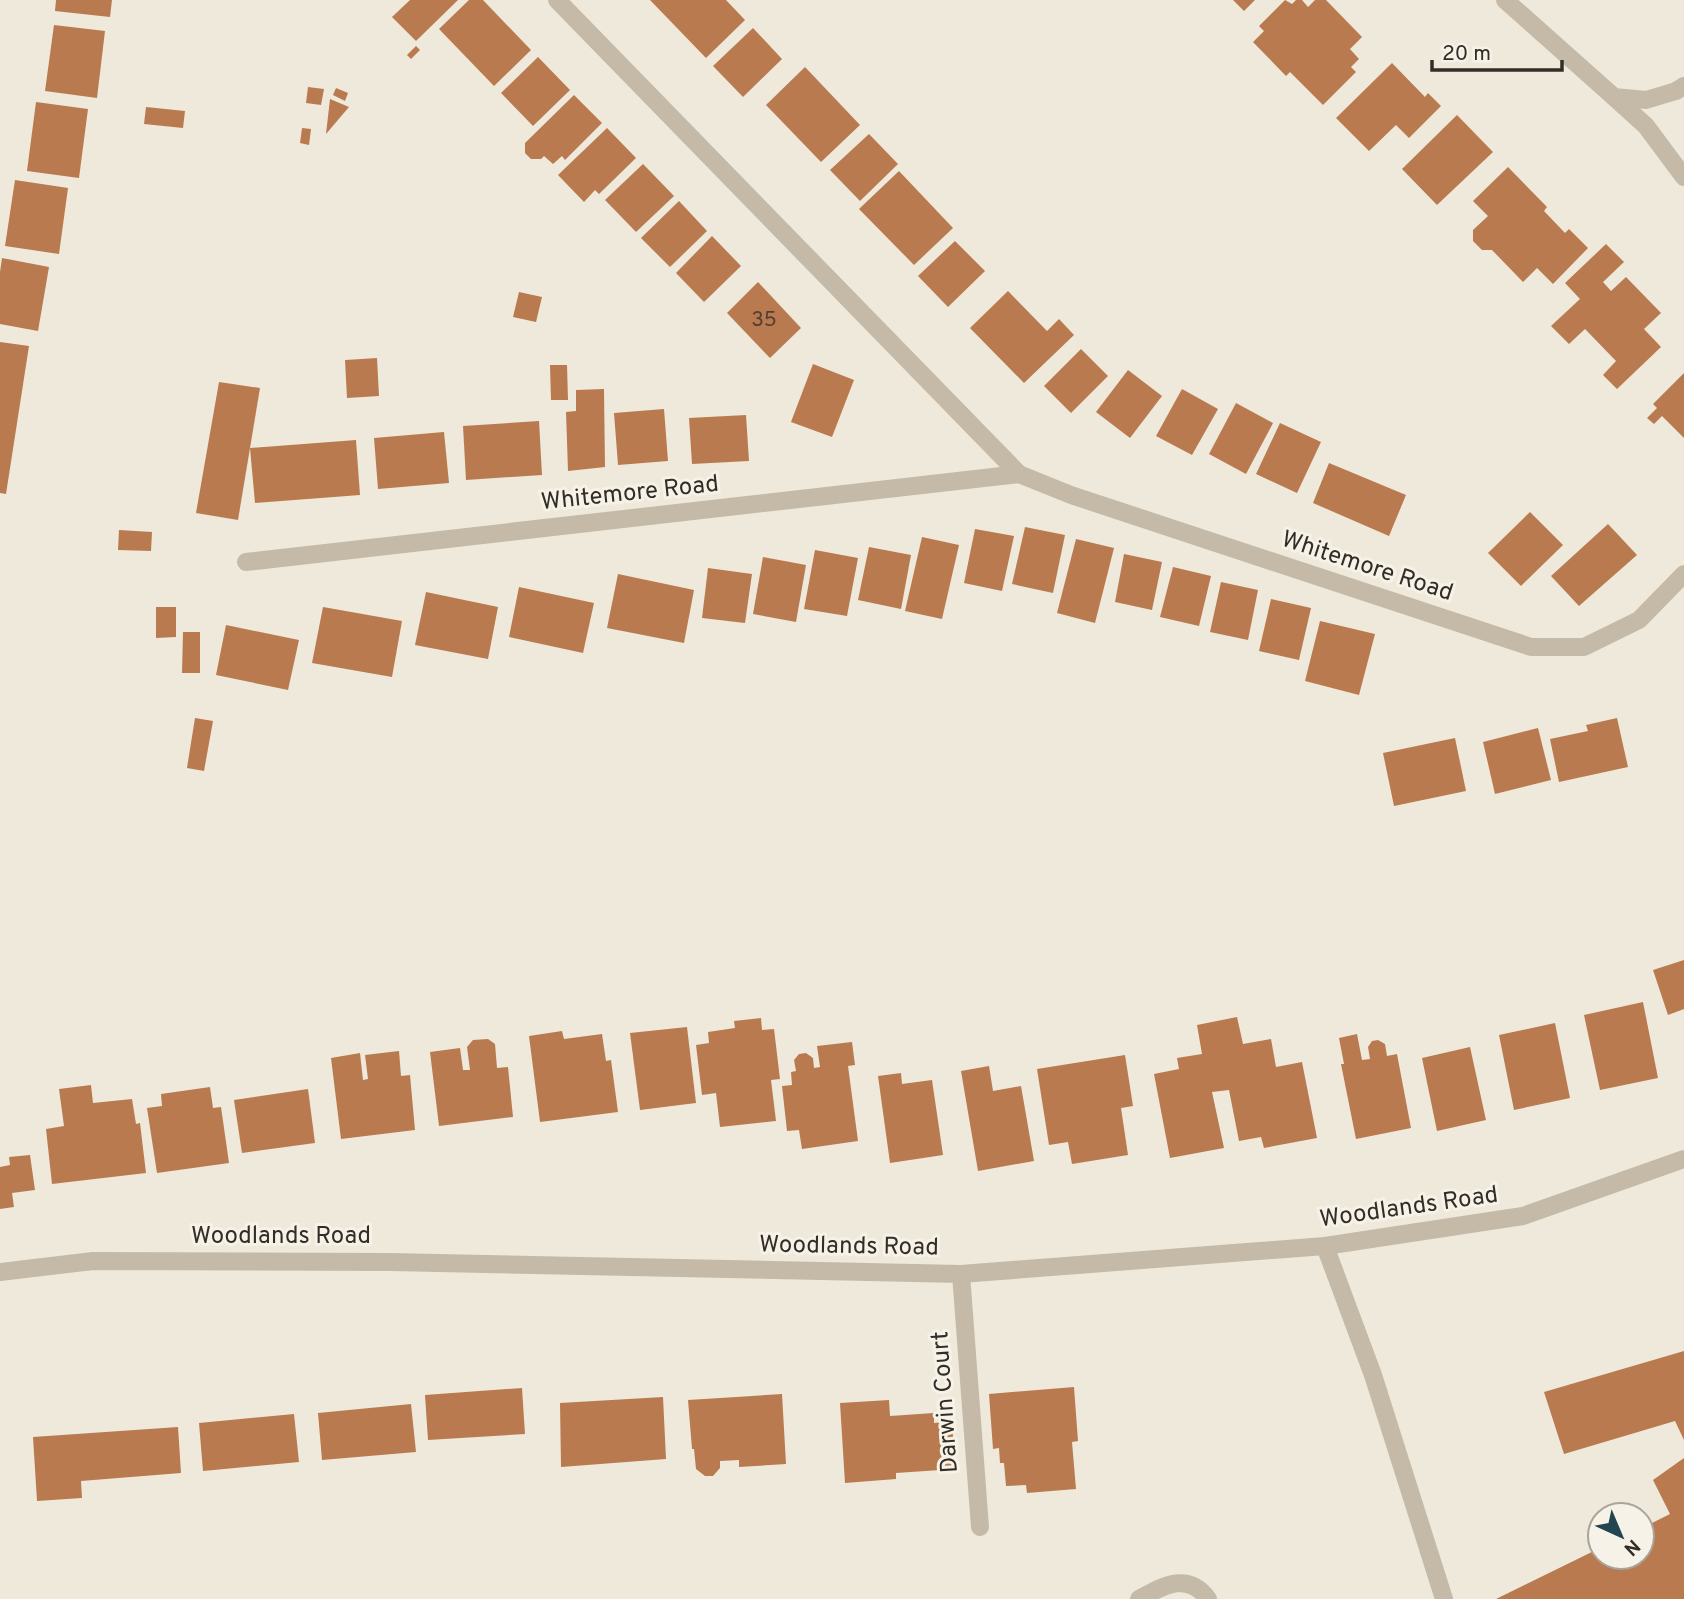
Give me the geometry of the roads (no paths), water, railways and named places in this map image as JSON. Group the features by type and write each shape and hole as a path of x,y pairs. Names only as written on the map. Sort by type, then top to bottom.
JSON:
{"street":[{"name":"Whitemore Road","path":"557,0 1019,474 1071,495 1531,647 1584,647 1639,620 1684,574"},
{"path":"1505,0 1646,126 1684,177"},
{"path":"1614,97 1646,100 1684,86"},
{"name":"Whitemore Road","path":"246,562 1019,474"},
{"name":"Woodlands Road","path":"0,1272 93,1261 120,1261 404,1262 961,1274 1325,1246 1523,1216 1684,1159"},
{"path":"1325,1246 1373,1375 1444,1599"},
{"name":"Darwin Court","path":"961,1274 980,1527"},
{"path":"1139,1599 1161,1587 1182,1582 1202,1591 1208,1599"}]}
